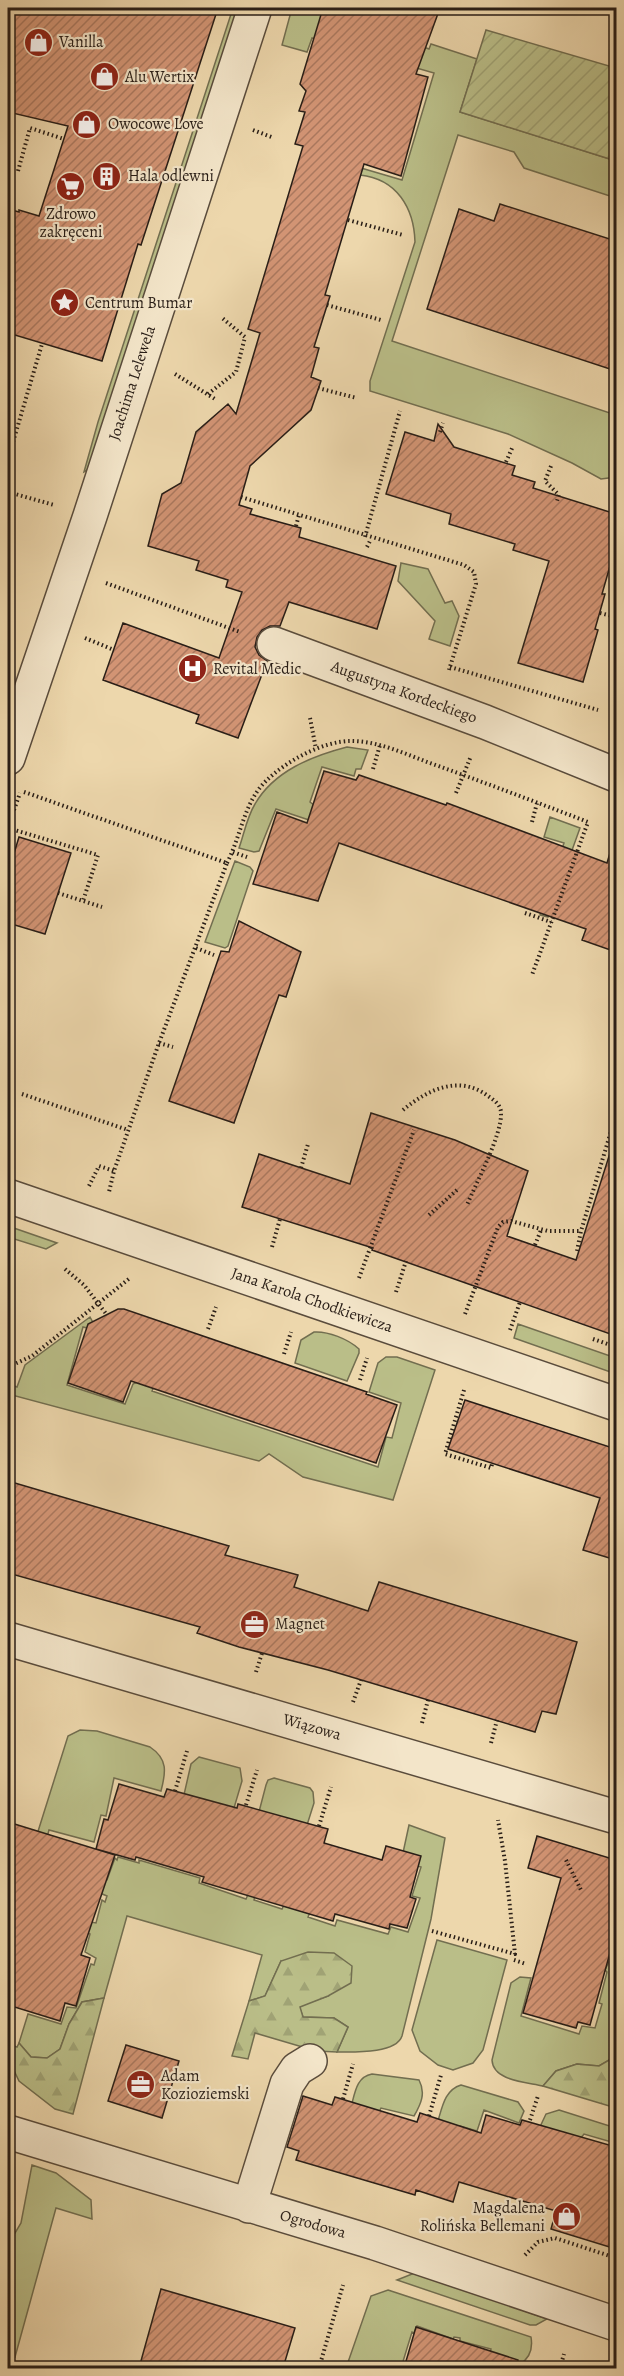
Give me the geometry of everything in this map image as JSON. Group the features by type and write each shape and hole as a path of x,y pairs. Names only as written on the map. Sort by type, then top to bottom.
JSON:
{"street":[{"name":"Joachima Lelewela","path":"8,758 90,516 255,8"},
{"name":"Augustyna Kordeckiego","path":"274,644 485,722 616,775"},
{"name":"Jana Karola Chodkiewicza","path":"8,1196 616,1404"},
{"name":"Wiązowa","path":"8,1639 616,1817"},
{"path":"249,2206 287,2084 297,2069 310,2061"},
{"name":"Ogrodowa","path":"8,2132 375,2243 616,2324"}],"path":[{"path":"18,171 30,128 64,139"},
{"path":"263,135 274,138"},
{"path":"348,220 403,235"},
{"path":"327,305 381,320"},
{"path":"208,394 236,372 246,337 221,317"},
{"path":"8,459 42,344"},
{"path":"172,372 215,399"},
{"path":"318,388 357,398"},
{"path":"365,537 400,411"},
{"path":"440,432 443,423"},
{"path":"506,462 513,446"},
{"path":"551,466 545,481 558,495 557,501"},
{"path":"8,492 90,516"},
{"path":"241,497 464,566 474,572 476,584 447,678"},
{"path":"296,526 299,515"},
{"path":"367,547 371,539"},
{"path":"95,579 274,644"},
{"path":"600,613 616,617"},
{"path":"76,635 114,650"},
{"path":"450,667 598,710"},
{"path":"310,718 316,749"},
{"path":"112,1185 114,1171 159,1043 252,801 265,782 281,769 316,749 342,741 380,745 588,822 532,975"},
{"path":"373,769 380,745"},
{"path":"456,793 469,762"},
{"path":"21,790 227,863"},
{"path":"532,822 537,803"},
{"path":"8,828 98,855 83,902"},
{"path":"233,852 248,857"},
{"path":"58,893 102,908"},
{"path":"525,913 551,922"},
{"path":"196,948 214,955"},
{"path":"159,1043 173,1047"},
{"path":"404,1110 416,1099 451,1084 484,1093 497,1102 501,1111 500,1127 467,1205"},
{"path":"22,1094 128,1130"},
{"path":"577,1251 581,1231 616,1119"},
{"path":"362,1270 414,1130"},
{"path":"301,1168 308,1144"},
{"path":"92,1178 99,1166 114,1171"},
{"path":"429,1215 458,1189"},
{"path":"274,1240 280,1219"},
{"path":"468,1307 498,1227 503,1222 511,1221 541,1230 581,1231"},
{"path":"535,1245 541,1230"},
{"path":"399,1283 406,1261"},
{"path":"65,1269 84,1285 107,1315"},
{"path":"8,1367 32,1356 135,1273"},
{"path":"512,1322 520,1302"},
{"path":"208,1329 217,1303"},
{"path":"284,1354 293,1326"},
{"path":"592,1339 616,1347"},
{"path":"360,1380 369,1353"},
{"path":"465,1386 445,1454 491,1468 492,1464"},
{"path":"255,1674 262,1653"},
{"path":"349,1713 361,1680"},
{"path":"419,1732 428,1700"},
{"path":"488,1752 497,1720"},
{"path":"175,1791 187,1751"},
{"path":"246,1805 257,1770"},
{"path":"318,1826 331,1787"},
{"path":"432,1931 515,1954 505,1861 496,1811"},
{"path":"566,1860 581,1890"},
{"path":"514,1960 526,1964"},
{"path":"343,2099 353,2064"},
{"path":"429,2116 441,2075"},
{"path":"530,2120 538,2096"},
{"path":"519,2262 533,2245 555,2238 616,2259"},
{"path":"594,2251 598,2243"},
{"path":"319,2368 343,2285"},
{"path":"560,2368 564,2354"},
{"path":"8,2364 21,2368"}],"green space":[{"path":"233,8 240,8 89,469 84,472 98,422"},
{"path":"292,8 317,8 429,49 431,44 477,59 460,112 616,161 616,198 524,168 514,152 458,135 392,341 616,415 616,477 601,479 508,434 370,391 370,381 415,242 411,218 401,197 384,182 360,175 361,168 402,180 434,73 312,38 307,52 282,45"},
{"path":"486,30 616,68 616,161 460,112"},
{"path":"401,563 428,569 445,603 452,601 459,616 450,646 429,639 435,621 398,581"},
{"path":"347,747 368,750 361,769 356,769 354,776 322,767 310,802 314,805 309,820 276,809 259,851 239,848 252,809 272,782 295,766"},
{"path":"550,817 580,828 548,917 540,915 564,843 544,837"},
{"path":"235,861 250,867 253,871 228,946 225,948 205,942"},
{"path":"8,1226 57,1243 46,1249 8,1237"},
{"path":"90,1317 96,1328 95,1330 83,1327 67,1385 125,1404 133,1384 143,1379 155,1384 152,1391 378,1467 386,1437 392,1438 401,1403 369,1392 378,1363 386,1357 397,1357 435,1370 393,1500 303,1477 269,1454 259,1461 8,1394 8,1384 17,1387 25,1365"},
{"path":"518,1324 616,1358 616,1374 514,1338"},
{"path":"314,1332 338,1336 359,1349 347,1381 295,1363 301,1340"},
{"path":"80,1730 97,1731 150,1747 163,1761 164,1778 161,1791 114,1778 106,1816 101,1815 94,1842 49,1830 40,1863 29,1860 68,1736"},
{"path":"199,1757 240,1768 242,1781 231,1818 183,1799 191,1764"},
{"path":"274,1778 310,1788 313,1792 314,1803 301,1844 255,1827 266,1785 268,1780"},
{"path":"409,1825 445,1838 431,1919 402,2036 392,2046 373,2051 337,2052 348,2027 334,2018 303,2017 299,2006 328,1996 281,1961 265,1996 249,2001 262,1955 127,1916 104,1998 82,2002 69,2024 60,2049 47,2058 31,2057 19,2043 28,2014 61,2024 67,2007 76,2008 91,1964 94,1965 96,1958 85,1952 90,1934 83,1932 85,1921 96,1923 102,1900 105,1902 107,1896 95,1891 98,1878 107,1880 115,1858 139,1863 139,1860 200,1878 199,1883 246,1899 249,1892 255,1895 254,1900 282,1909 285,1903 311,1910 308,1917 335,1926 337,1920 388,1934 391,1927 408,1932 420,1898 412,1896 421,1867 401,1862"},
{"path":"437,1940 507,1960 483,2050 473,2063 453,2070 438,2065 420,2051 412,2030"},
{"path":"614,1951 616,1952 616,2056 599,2066 577,2064 556,2071 543,2086 520,2082 498,2072 492,2060 511,1983 520,1977 531,1978 521,2016 579,2034 582,2026 595,2028 602,2004 599,2003 607,1972 605,1970"},
{"path":"308,1952 334,1953 352,1966 351,1983 328,1996 300,2007 303,2017 334,2018 348,2027 337,2052 316,2051 255,2033 248,2059 232,2056 249,2001 265,1996 281,1961"},
{"path":"104,1998 73,2114 55,2109 19,2081 9,2060 14,2046 17,2047 19,2043 31,2057 47,2058 60,2049 69,2024 82,2002"},
{"path":"616,2056 616,2108 543,2086 556,2071 577,2064 599,2066"},
{"path":"372,2074 419,2080 422,2098 414,2116 381,2108 377,2116 351,2107 359,2082"},
{"path":"461,2085 518,2102 524,2111 519,2123 484,2110 477,2131 460,2126 437,2124 447,2096 455,2087"},
{"path":"559,2110 616,2128 615,2143 584,2134 580,2139 539,2129 546,2114"},
{"path":"32,2165 56,2173 91,2200 92,2219 56,2208 15,2357 8,2355 8,2250 21,2223"},
{"path":"417,2272 547,2319 536,2325 530,2325 397,2280"},
{"path":"388,2290 531,2337 530,2353 520,2364 489,2355 491,2349 417,2326 414,2333 412,2332 401,2368 346,2368 371,2296"}],"building":[{"name":"Centrum Bumar","path":"8,8 218,8 141,245 138,244 102,361 8,333 8,209 39,216 68,126 8,112"},
{"path":"323,8 440,8 416,74 428,77 401,176 364,164 325,295 330,296 314,347 319,348 311,377 321,381 311,410 250,466 239,505 252,509 250,514 301,528 299,537 396,566 377,629 289,602 280,626 270,626 262,630 257,637 255,647 259,655 267,661 238,738 196,723 199,715 103,680 123,623 219,658 242,592 226,587 228,580 196,570 199,561 148,546 162,494 181,483 196,432 228,404 236,414 260,333 248,329 303,146 295,144 305,112 299,111 306,91 300,84"},
{"path":"500,204 616,241 616,371 427,309 459,209 494,221"},
{"path":"438,424 454,447 515,466 512,475 535,482 533,488 616,514 616,545 602,594 605,594 595,629 598,630 583,682 518,663 549,561 513,550 515,544 449,524 451,514 386,494 405,432 434,441"},
{"path":"324,771 356,780 359,775 446,805 447,803 607,863 610,853 616,855 616,952 582,940 586,929 339,843 318,901 253,884 277,812 307,823"},
{"path":"19,837 71,853 45,934 8,923 8,873"},
{"path":"239,921 301,952 286,997 279,995 234,1123 169,1101 221,951 229,952"},
{"path":"371,1113 455,1140 528,1171 507,1236 576,1260 610,1153 616,1154 616,1336 372,1250 373,1248 242,1207 259,1154 350,1184"},
{"path":"118,1309 124,1309 367,1392 366,1394 397,1405 376,1463 131,1381 123,1402 68,1383 88,1324"},
{"path":"465,1400 616,1449 616,1560 583,1550 600,1498 448,1449"},
{"path":"8,1481 229,1546 225,1555 298,1575 294,1587 368,1611 379,1582 577,1642 556,1714 542,1711 535,1732 328,1670 239,1647 197,1633 200,1627 8,1573"},
{"path":"119,1784 164,1797 167,1789 237,1808 238,1804 328,1829 324,1843 382,1860 386,1846 421,1856 410,1897 416,1899 407,1928 390,1924 389,1929 335,1914 333,1921 202,1882 204,1877 136,1857 135,1860 96,1849 104,1819 108,1820"},
{"path":"8,1822 115,1855 81,1955 90,1958 76,2006 65,2003 60,2021 8,2005"},
{"path":"537,1836 616,1860 616,1950 611,1949 590,2025 578,2022 576,2028 523,2013 561,1878 528,1868"},
{"path":"126,2045 179,2061 162,2118 108,2101"},
{"path":"303,2096 332,2105 335,2097 417,2122 420,2113 481,2133 486,2115 520,2125 522,2120 616,2147 616,2249 551,2229 556,2211 459,2182 453,2202 416,2190 415,2195 296,2160 299,2151 287,2147"},
{"path":"161,2289 295,2328 283,2368 139,2368"},
{"path":"416,2327 518,2360 517,2368 404,2368"}],"place":[{"name":"Vanilla","path":"38,42"},
{"name":"Alu Wertix","path":"104,77"},
{"name":"Owocowe Love","path":"87,124"},
{"name":"Hala odlewni","path":"107,176"},
{"name":"Zdrowo zakręceni","path":"71,186"},
{"name":"Centrum Bumar","path":"64,303"},
{"name":"Revital Medic","path":"192,669"},
{"name":"Magnet","path":"254,1624"},
{"name":"Adam Kozioziemski","path":"140,2085"},
{"name":"Magdalena Rolińska Bellemani","path":"566,2217"}]}
